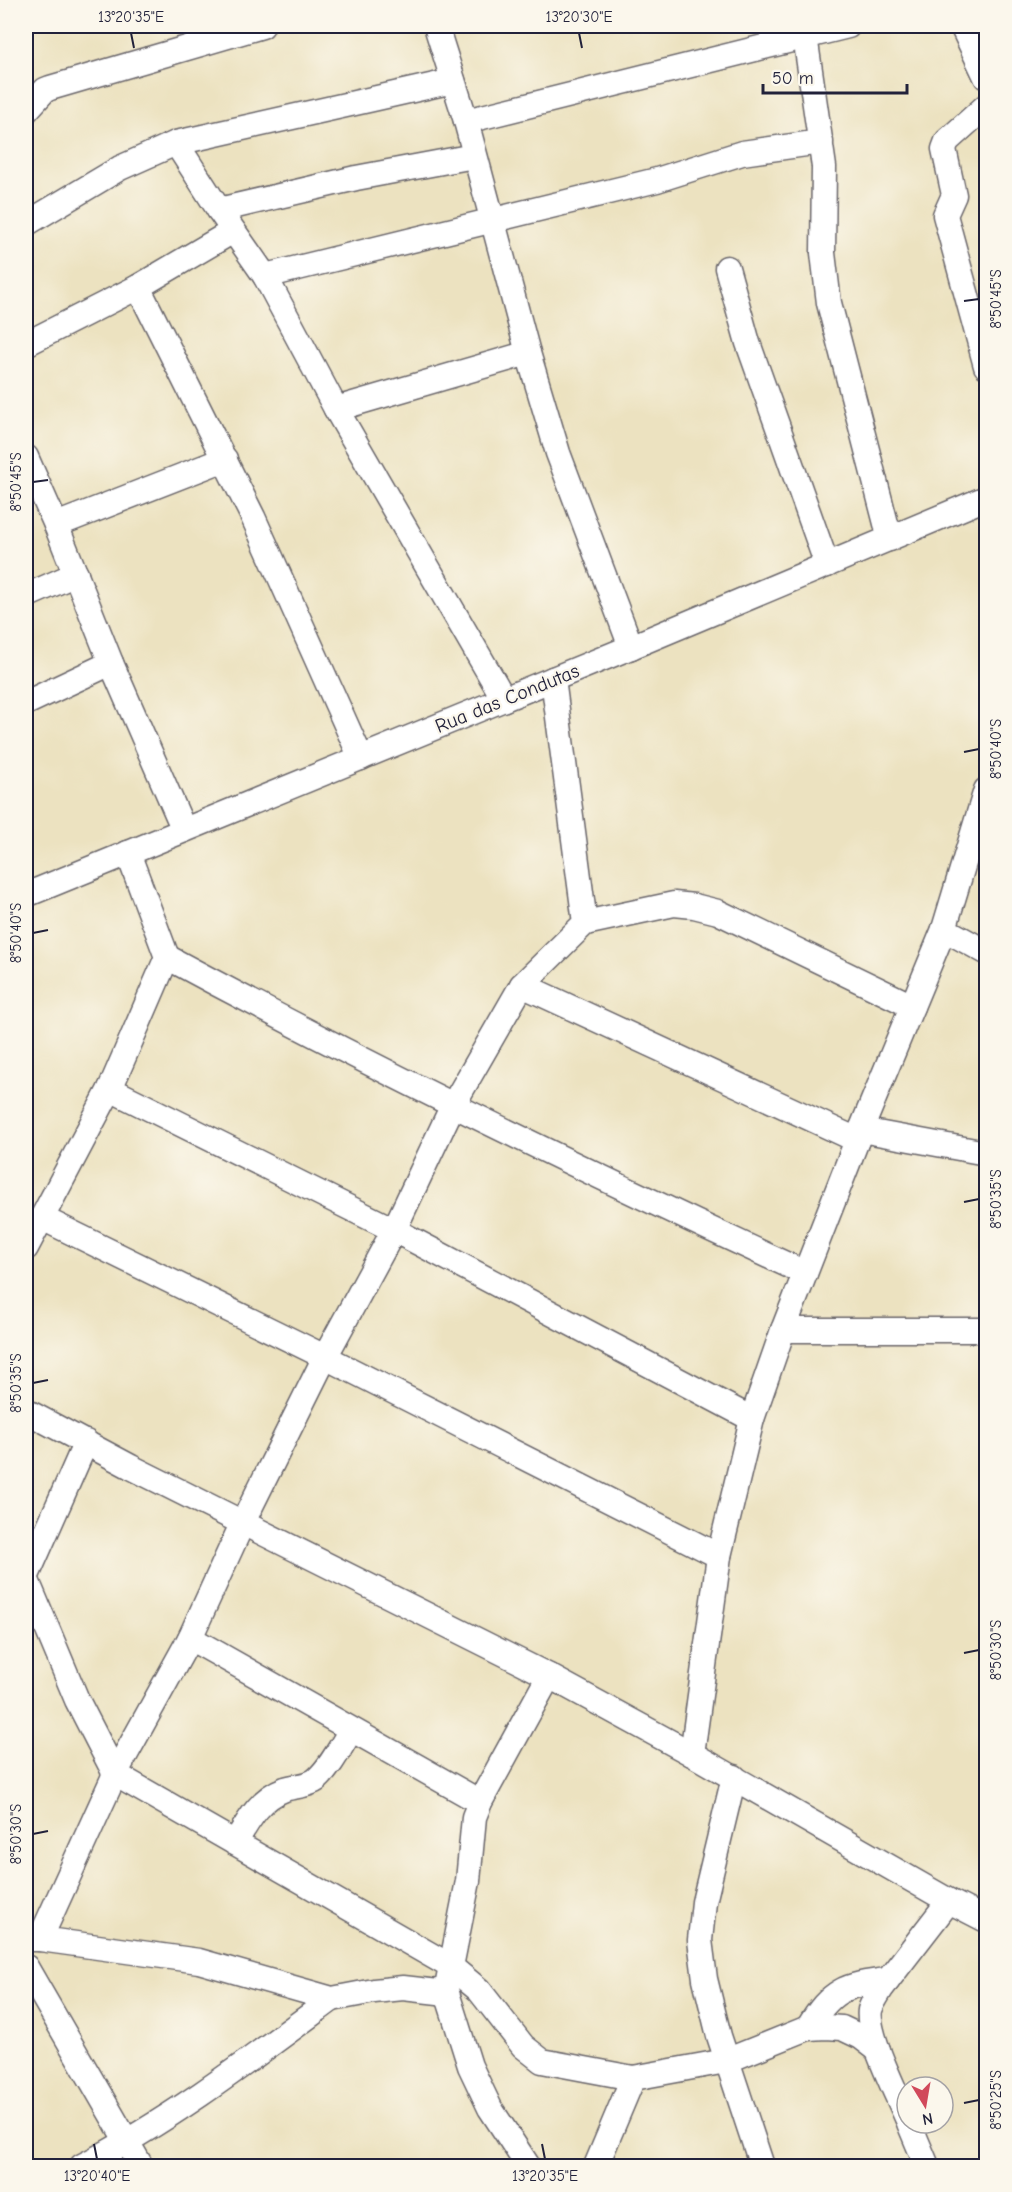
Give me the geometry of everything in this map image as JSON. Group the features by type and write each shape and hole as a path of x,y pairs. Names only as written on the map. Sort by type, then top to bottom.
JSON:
{"street":[{"path":"26,111 45,90 50,88 262,26"},
{"path":"436,26 466,121 528,353 558,453 631,647"},
{"path":"466,121 848,26"},
{"path":"962,26 987,77"},
{"path":"805,36 824,167 823,254 829,303 890,539"},
{"path":"26,224 120,168 176,143 453,81"},
{"path":"987,106 947,141 944,148 954,195 945,215 987,366"},
{"path":"265,276 657,180 742,153 821,142"},
{"path":"176,143 265,276 336,409 504,699"},
{"path":"219,210 336,183 474,156"},
{"path":"26,344 138,287 233,231"},
{"path":"727,268 748,343 827,565"},
{"path":"138,287 253,517 361,758"},
{"path":"336,409 528,353"},
{"path":"56,525 225,459"},
{"path":"28,467 56,525 111,663 184,830"},
{"name":"Rua das Condutas","path":"26,895 987,498"},
{"path":"26,596 76,574"},
{"path":"26,703 111,663"},
{"path":"553,679 585,922"},
{"path":"692,1754 719,1556 752,1419 783,1330 859,1135 944,929 987,790"},
{"path":"128,853 167,957 274,1015 453,1105 649,1201 805,1273"},
{"path":"332,1999 199,1961 33,1939 115,1774 190,1638 243,1522 325,1357 394,1230 453,1105 522,985 585,922 674,904 718,912 912,1006"},
{"path":"944,929 987,952"},
{"path":"26,1248 110,1089 167,957"},
{"path":"522,985 859,1135 987,1153"},
{"path":"110,1089 394,1230 752,1419"},
{"path":"42,1218 325,1357 719,1556"},
{"path":"783,1330 987,1330"},
{"path":"26,1411 549,1676 987,1920"},
{"path":"86,1442 26,1578 77,1700 115,1774 450,1966 479,1990 523,2046 542,2061 633,2078 726,2061 808,2028 826,2026 842,2028 861,2037 878,2050"},
{"path":"190,1638 480,1802"},
{"path":"528,2166 489,2108 470,2066 447,1993 450,1966 461,1923 468,1881 474,1817 549,1676"},
{"path":"235,1843 252,1815 264,1801 283,1790 314,1781 326,1770 351,1730"},
{"path":"734,1777 704,1902 700,1940 705,1979 726,2061 762,2166"},
{"path":"895,2090 878,2050 870,2013 872,2004 950,1901"},
{"path":"26,1967 141,2166"},
{"path":"808,2028 819,2009 844,1988 859,1983 888,1980"},
{"path":"82,2166 127,2143 243,2065 332,1999 374,1990 403,1988 447,1993"},
{"path":"596,2166 633,2078"},
{"path":"914,2135 927,2166"}]}
